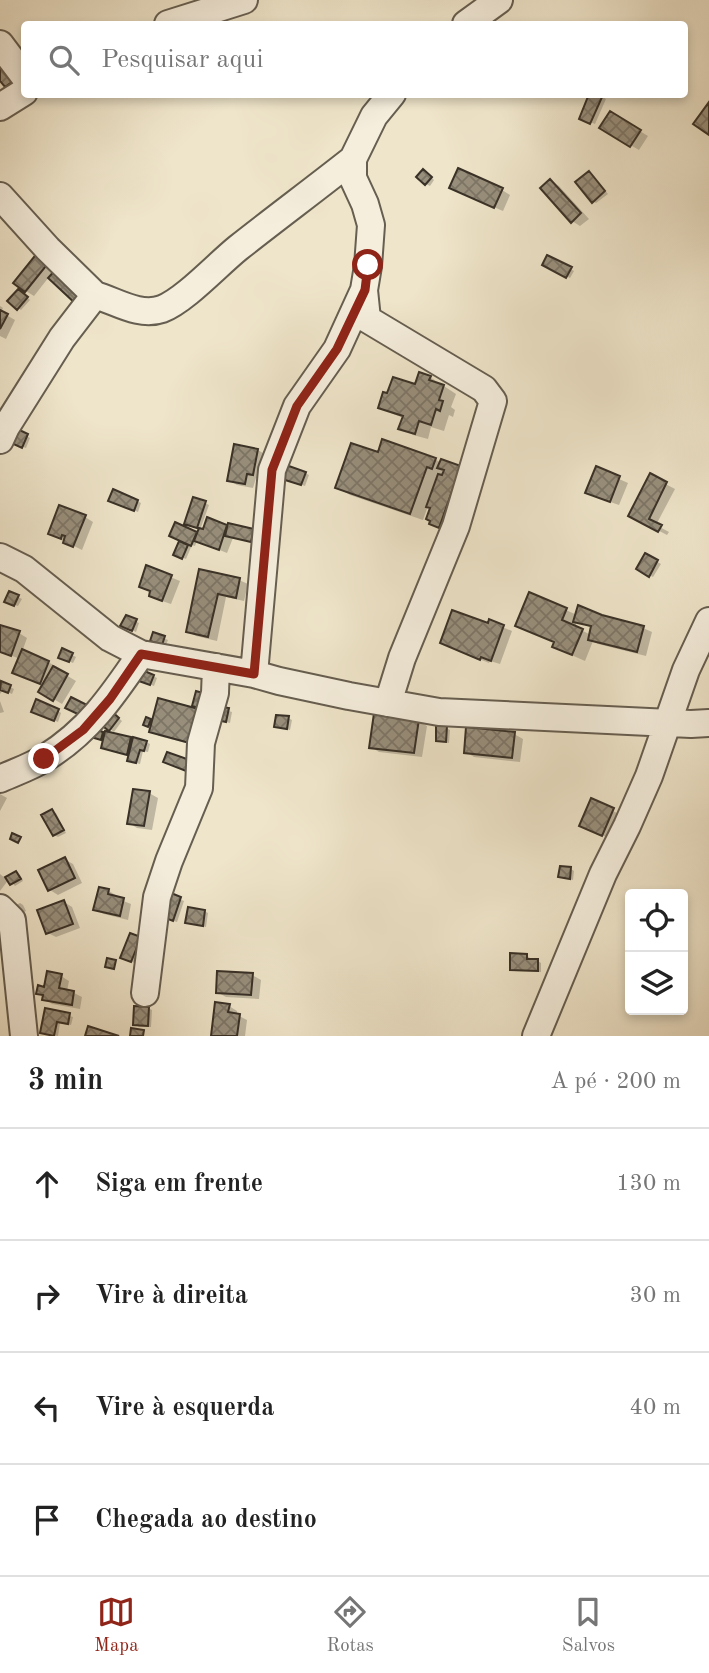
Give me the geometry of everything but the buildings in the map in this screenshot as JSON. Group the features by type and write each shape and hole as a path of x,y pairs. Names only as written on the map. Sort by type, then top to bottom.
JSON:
{"street":[{"path":"176,21 244,0"},
{"path":"470,21 499,0"},
{"path":"0,44 21,72"},
{"path":"0,107 21,94"},
{"path":"388,703 402,658 456,526 493,401 484,389 367,319 365,290 370,225 366,204 353,178 353,159 374,116 389,98"},
{"path":"0,195 48,249 95,295 130,308 148,311 161,309 179,299 237,249 353,159"},
{"path":"254,674 272,470 297,406 337,349 365,290"},
{"path":"0,440 62,338 95,295"},
{"path":"0,557 24,569 110,638 141,654 439,712 709,723"},
{"path":"536,1036 603,874 649,776 685,670 709,621"},
{"path":"0,779 44,759 83,730 110,699 141,654"},
{"path":"145,993 157,897 199,788 201,743 215,693 216,667"},
{"path":"0,908 12,920 24,1036"}],"route":[{"path":"44,759 83,730 110,699 141,654 254,674 272,470 297,406 337,349 365,290 368,265"}]}
